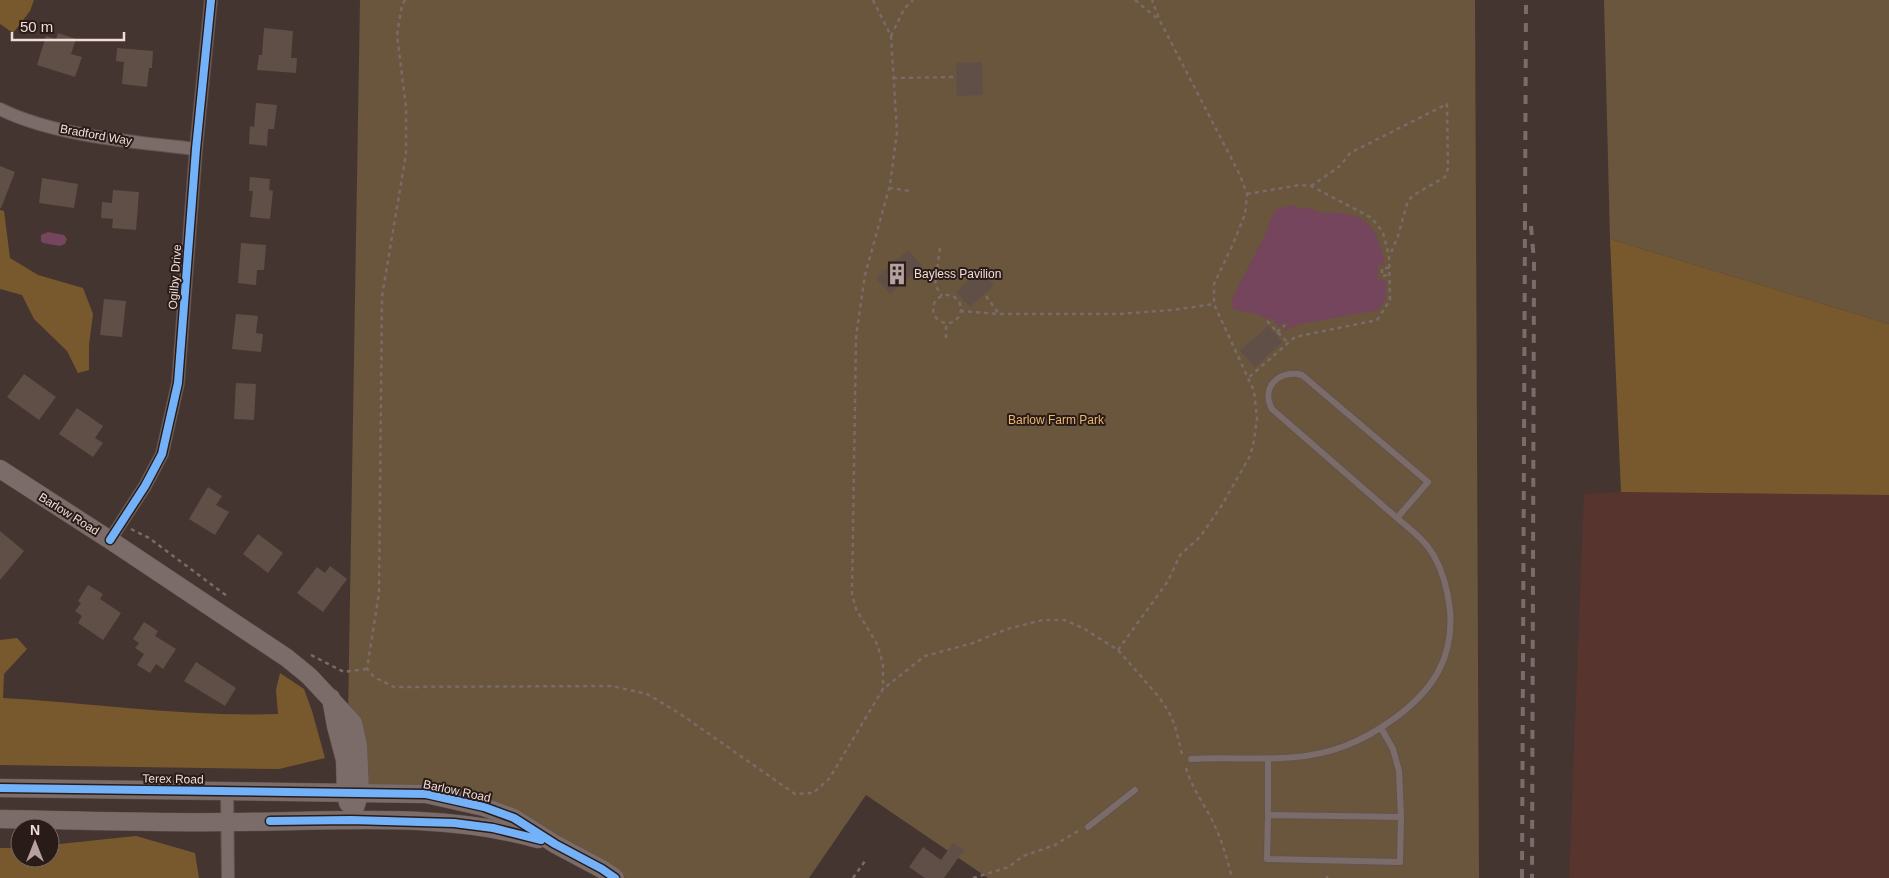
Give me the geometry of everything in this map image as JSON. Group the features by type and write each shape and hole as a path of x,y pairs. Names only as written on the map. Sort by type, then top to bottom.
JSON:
{"street":[{"name":"Ogilby Drive","path":"110,540 146,486 162,454 171,422 178,383 196,149 211,0"},
{"name":"Bradford Way","path":"0,109 52,127 125,141 196,149"},
{"name":"Barlow Road","path":"0,469 287,658 309,676 353,723 358,745 352,820 454,823 494,828 555,844"},
{"name":"Terex Road","path":"0,788 353,792"},
{"path":"227,790 228,878"},
{"name":"Barlow Road","path":"353,792 426,794 484,807 514,818 615,878"},
{"path":"0,819 228,822 352,820"}],"lane":[{"path":"1191,759 1221,757 1268,759 1310,756 1346,746 1381,728 1422,696 1436,678 1447,652 1452,628 1449,599 1434,554 1415,533 1397,518 1272,409 1269,394 1272,384 1276,379 1283,374 1293,372 1302,375 1428,482 1397,518"},
{"path":"1268,759 1267,859 1400,862 1399,771 1393,749 1381,728"},
{"path":"1088,827 1135,790"},
{"path":"1268,815 1401,818"}],"path":[{"path":"405,0 402,5 397,35 406,107 406,154 382,296 379,593 367,669 374,678 394,687 612,686 647,694 679,713 795,794 812,793 829,779 883,689 925,656 973,643 1007,629 1043,620 1064,620 1083,628 1118,650 1159,697 1169,712 1175,726 1188,775 1223,844 1232,878"},
{"path":"873,0 891,36 897,132 889,188 865,275 856,337 852,594 856,609 877,644 883,664 883,689"},
{"path":"891,36 904,9 913,0"},
{"path":"1135,0 1160,21"},
{"path":"1118,650 1168,581 1180,555 1200,537 1222,505 1250,456 1258,418 1254,391 1214,304 1214,284 1234,244 1245,214 1247,194 1240,175 1160,21 1152,0"},
{"path":"894,78 957,77"},
{"path":"1311,186 1340,166 1350,153 1447,104 1448,168 1445,177 1412,196 1406,204 1398,236 1389,256"},
{"path":"1247,194 1300,185 1311,186 1370,217 1383,233 1389,256 1390,276 1390,300 1377,320 1295,337 1248,378"},
{"path":"889,188 911,191"},
{"path":"935,285 940,248"},
{"path":"1389,268 1382,268 1382,276 1390,276"},
{"path":"917,270 935,285 942,296"},
{"path":"942,296 952,296 959,302 960,311 955,320 946,322 938,319 934,312 934,304 942,296"},
{"path":"986,296 999,314"},
{"path":"959,302 963,299"},
{"path":"960,311 999,314 1119,314 1214,304"},
{"path":"1267,321 1288,343"},
{"path":"946,322 946,338"},
{"path":"1277,332 1285,325"},
{"path":"121,524 150,538 232,600"},
{"path":"305,651 344,672 367,669"},
{"path":"973,878 1009,867 1023,856 1055,845 1078,830 1088,827"},
{"path":"853,878 865,861"}],"shaded area":[{"path":"0,0 34,0 30,11 13,33 0,24"},
{"path":"1292,205 1302,209 1310,208 1324,214 1327,212 1351,215 1358,217 1370,226 1380,244 1385,265 1378,265 1378,280 1386,280 1386,299 1378,310 1300,324 1283,332 1289,325 1285,322 1279,327 1270,317 1266,320 1257,314 1233,308 1231,304 1234,295 1267,231 1275,210"},
{"path":"0,210 4,211 10,258 38,275 83,288 93,314 89,345 89,370 78,373 67,351 34,319 22,295 0,289"},
{"path":"48,232 64,235 67,239 65,244 60,246 43,243 41,235"},
{"path":"1610,239 1889,324 1889,495 1621,492"},
{"path":"1621,492 1889,495 1889,878 1569,878 1584,494"},
{"path":"17,638 27,649 4,674 3,698 175,712 278,714 276,690 280,673 304,689 325,758 279,769 0,765 0,640"},
{"path":"136,836 195,853 199,878 0,878 0,848 10,848 10,868 60,868 60,844"}],"green space":[{"name":"Barlow Farm Park","path":"360,0 1475,0 1479,878 988,878 866,795 809,878 625,878 603,862 513,813 360,792 348,717"},
{"path":"1604,0 1889,0 1889,324 1610,239"}],"building":[{"path":"264,28 293,31 291,58 297,58 296,73 257,70 259,55 262,55"},
{"path":"58,33 76,39 71,54 82,57 75,77 37,65 46,36 56,39"},
{"path":"117,48 153,51 152,68 149,68 147,87 122,84 124,62 116,61"},
{"path":"982,62 983,95 957,96 956,63"},
{"path":"256,103 277,105 274,129 268,129 267,146 249,144 250,126 254,127"},
{"path":"0,166 15,172 1,208 0,208"},
{"path":"250,177 270,179 269,190 273,191 270,219 250,217 253,191 249,191"},
{"path":"42,178 78,184 74,208 39,203"},
{"path":"113,190 139,192 136,230 112,228 113,219 101,218 102,202 112,203"},
{"path":"241,243 266,245 264,270 257,270 256,285 238,283"},
{"name":"Bayless Pavilion","path":"908,250 922,265 890,294 876,278"},
{"path":"980,270 994,285 970,307 956,292"},
{"path":"104,299 126,301 122,337 100,335"},
{"path":"236,314 258,316 256,333 263,334 261,352 232,349"},
{"path":"1268,326 1282,342 1255,367 1240,351"},
{"path":"24,374 56,397 39,420 7,397"},
{"path":"236,383 256,384 254,420 234,419"},
{"path":"77,408 103,426 95,438 103,443 93,457 59,434"},
{"path":"208,487 222,496 216,505 229,512 215,535 189,519"},
{"path":"0,531 24,551 0,580"},
{"path":"258,534 283,553 268,573 243,554"},
{"path":"330,566 347,579 323,612 297,593 317,567 325,573"},
{"path":"88,585 103,594 100,599 121,613 103,640 78,623 82,616 75,611 81,603 78,601"},
{"path":"144,622 158,631 155,636 176,649 163,669 156,664 150,673 137,665 144,654 135,648 139,643 133,639"},
{"path":"196,662 236,688 225,706 184,681"},
{"path":"953,843 964,850 944,878 925,878 909,867 923,847 941,860"}],"railway":[{"path":"1522,878 1526,0"},
{"path":"1531,226 1534,261 1532,878"}],"cycle path":[{"path":"110,540 145,486 162,454 178,383 196,149 211,0"},
{"path":"0,788 426,794 484,807 514,818 615,878"},
{"path":"270,821 351,820 454,823 493,828 541,840"}],"place":[{"name":"Bayless Pavilion","path":"897,274"}]}
